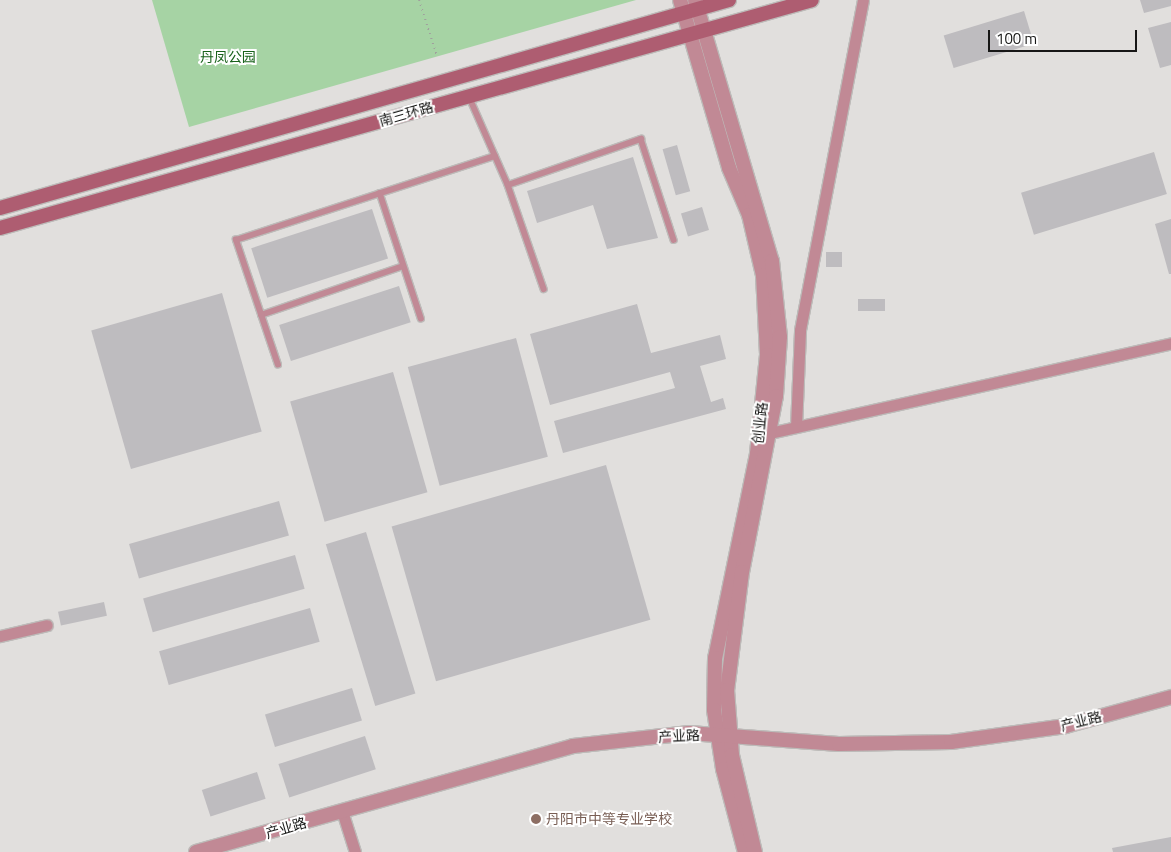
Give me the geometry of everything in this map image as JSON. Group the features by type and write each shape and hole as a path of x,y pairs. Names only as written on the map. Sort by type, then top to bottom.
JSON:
{"main road":[{"name":"南三环路","path":"0,208 682,6 729,0"},
{"name":"南三环路","path":"0,228 812,0"}],"street":[{"path":"796,428 800,330 863,0"},
{"name":"创业路","path":"696,4 697,32 729,168 749,215 763,275 767,355 757,454 715,658 714,710 724,736 755,852"},
{"name":"创业路","path":"682,6 697,32 772,261 780,337 770,433 742,572 727,690 724,736 745,852"},
{"path":"770,433 1171,344"},
{"path":"0,636 47,625"},
{"name":"产业路","path":"196,852 574,746 689,733 839,744 951,742 1066,726 1171,697"},
{"path":"342,810 355,852"}],"lane":[{"path":"469,96 508,185 544,289"},
{"path":"508,185 642,139 674,240"},
{"path":"278,365 236,240 495,156"},
{"path":"380,193 421,318"},
{"path":"261,315 403,266"}],"path":[{"path":"419,0 437,56"}],"green space":[{"name":"丹凤公园","path":"152,0 636,0 189,127"}],"building":[{"path":"1140,0 1171,0 1171,6 1144,13"},
{"path":"1024,11 1034,44 954,68 944,36"},
{"path":"1171,22 1171,65 1160,68 1148,28"},
{"path":"677,145 690,191 676,195 663,149"},
{"path":"1154,152 1167,194 1034,235 1021,193"},
{"path":"633,157 658,238 607,249 593,205 537,223 527,191"},
{"path":"702,207 709,230 688,236 681,213"},
{"path":"372,209 388,258 267,298 251,248"},
{"path":"1171,219 1171,274 1169,274 1155,224"},
{"path":"826,252 842,252 842,267 826,267"},
{"path":"399,286 411,322 291,361 279,325"},
{"path":"222,293 262,431 131,469 91,330"},
{"path":"858,299 885,299 885,311 858,311"},
{"path":"637,304 651,353 720,335 726,359 700,366 711,402 723,398 726,409 563,453 554,421 675,388 670,372 550,405 530,334"},
{"path":"516,338 548,457 440,486 408,367"},
{"path":"393,372 427,492 325,522 290,401"},
{"path":"606,465 650,620 436,681 392,526"},
{"path":"279,501 289,536 139,579 129,544"},
{"path":"366,532 415,694 375,706 326,544"},
{"path":"295,555 305,589 153,632 143,599"},
{"path":"104,602 107,616 61,625 58,612"},
{"path":"310,608 320,642 169,685 159,651"},
{"path":"352,688 362,721 275,747 265,715"},
{"path":"365,736 376,769 289,797 278,764"},
{"path":"257,772 266,799 210,817 202,790"},
{"path":"1171,837 1171,852 1113,852 1112,848"}],"place":[{"name":"丹阳市中等专业学校","path":"536,819"}]}
